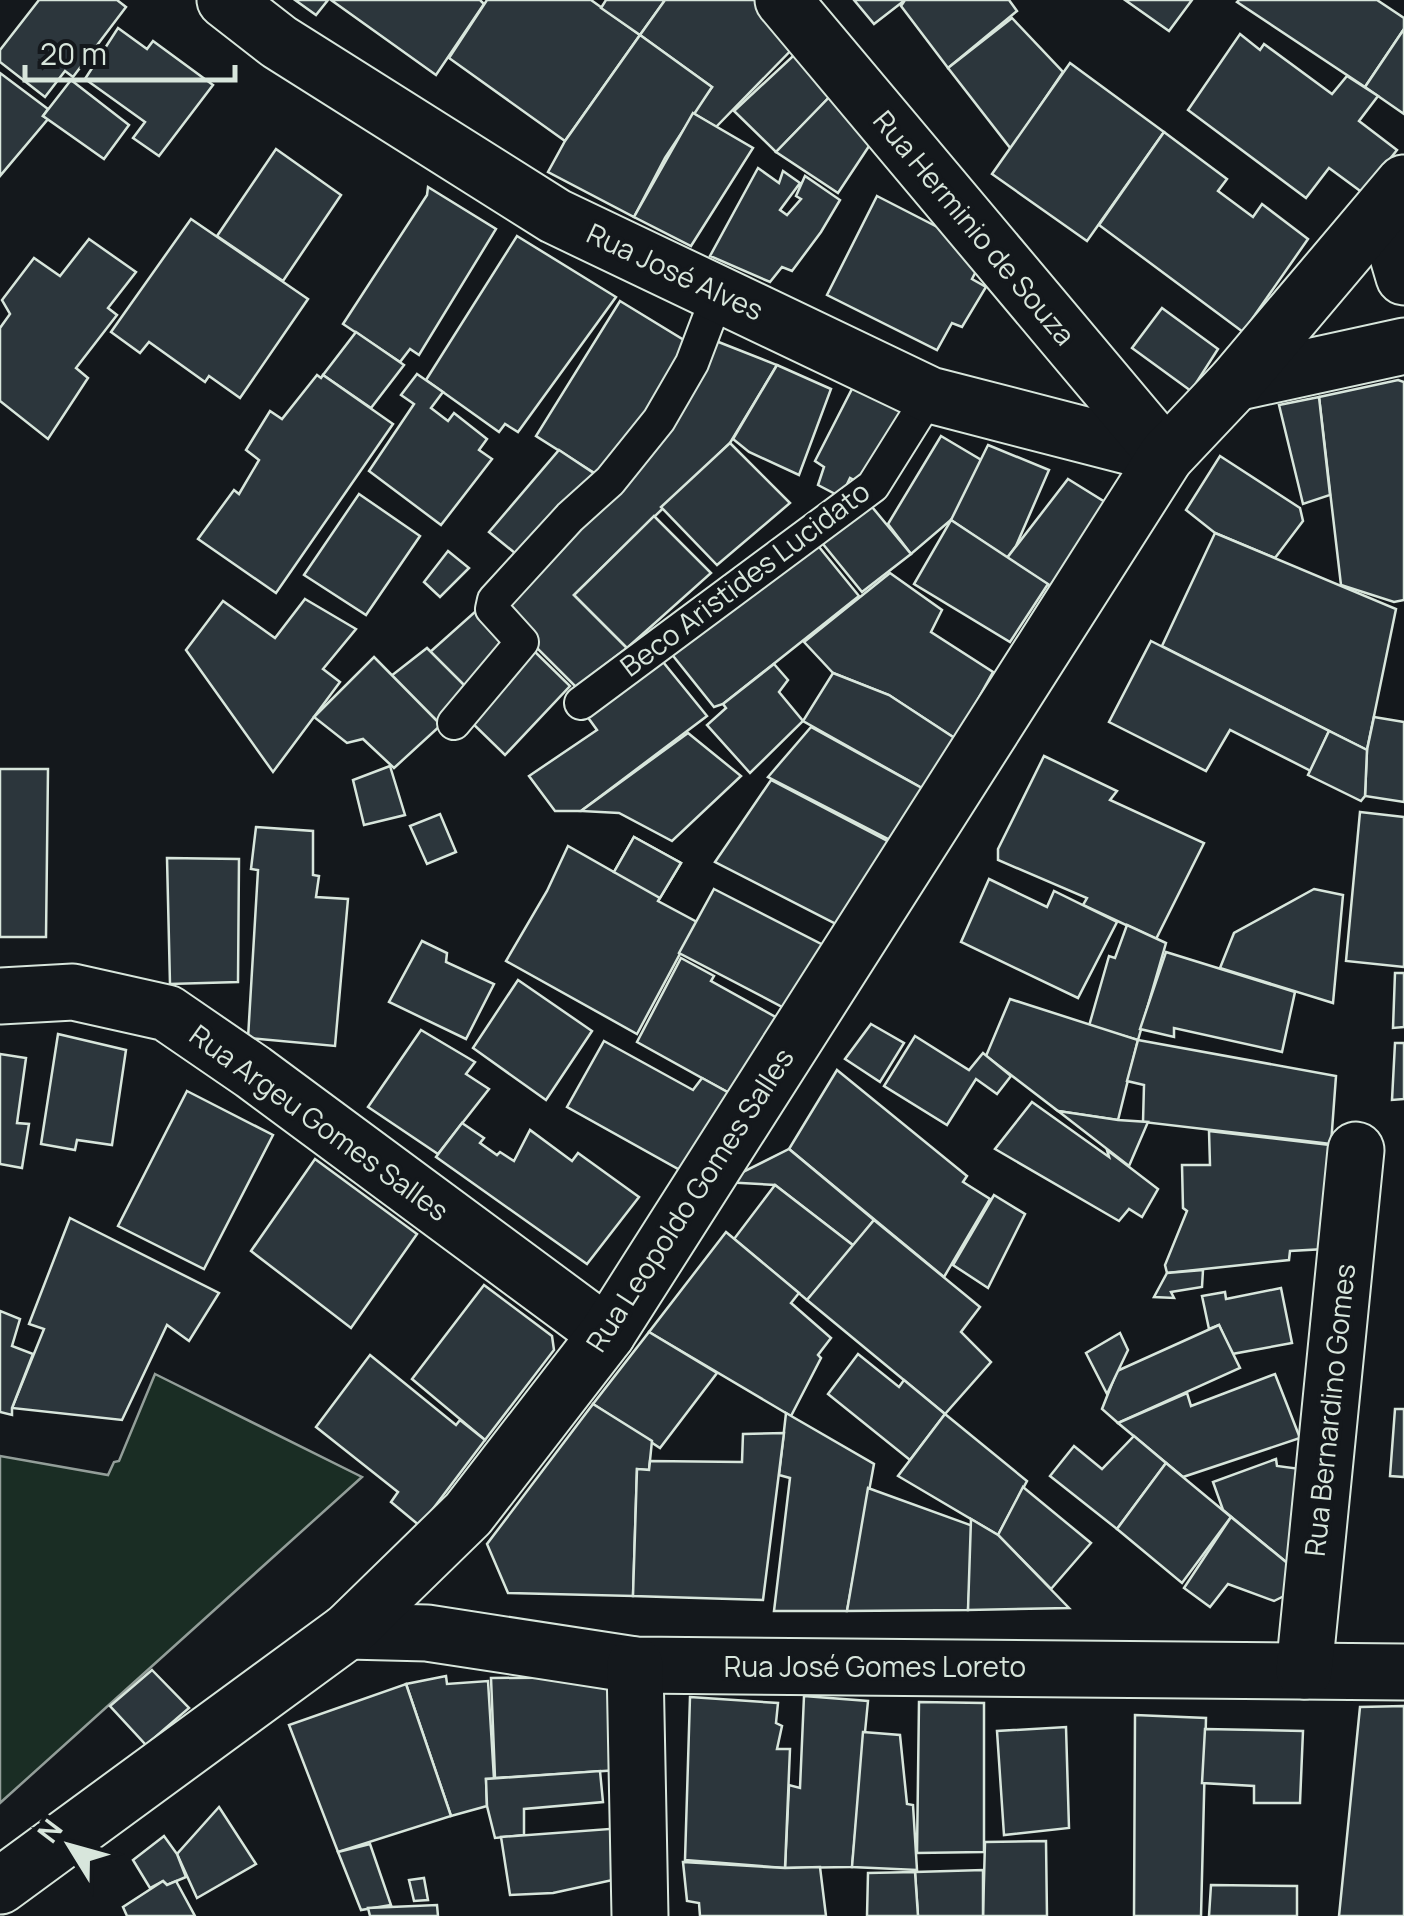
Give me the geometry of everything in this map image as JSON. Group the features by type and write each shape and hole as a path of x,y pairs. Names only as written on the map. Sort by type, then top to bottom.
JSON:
{"street":[{"name":"Rua José Alves","path":"224,0 280,42 556,216 930,395 1166,456"},
{"name":"Rua Herminio de Souza","path":"783,0 1166,456"},
{"name":"Rua Leopoldo Gomes Salles","path":"0,1886 348,1631 468,1514 607,1334 1166,456 1396,193"},
{"path":"1396,193 1391,233 1404,278"},
{"path":"1234,382 1404,346"},
{"name":"Rua Argeu Gomes Salles","path":"0,996 73,992 167,1013 253,1072 607,1334"},
{"name":"Rua Bernardino Gomes","path":"1304,1671 1356,1150"},
{"name":"Rua José Gomes Loreto","path":"348,1631 427,1632 636,1665 1404,1672"},
{"path":"636,1665 640,1916"}],"lane":[{"path":"454,724 522,642 492,609 494,600 570,517 610,481 659,420 692,363 719,292"},
{"name":"Beco Aristides Lucidato","path":"580,703 869,490 930,395"}],"green space":[{"path":"155,1374 362,1477 0,1803 0,1456 108,1475 114,1462 119,1461"}],"building":[{"path":"39,0 117,0 126,7 73,77 65,71 45,97 0,62 0,50"},
{"path":"295,0 328,0 316,15"},
{"path":"331,0 480,0 484,4 436,75"},
{"path":"487,0 591,0 640,35 565,141 449,58"},
{"path":"606,0 665,0 640,35 601,8"},
{"path":"665,0 772,0 804,37 716,127 693,113 712,87 640,35"},
{"path":"854,0 905,0 874,24"},
{"path":"905,0 1009,0 1017,11 948,68 901,6"},
{"path":"1125,0 1192,0 1169,31"},
{"path":"1239,0 1377,0 1404,18 1404,29 1365,87"},
{"path":"1012,18 1063,72 1011,149 948,68"},
{"path":"118,28 147,49 153,41 213,85 159,156 133,138 145,122 85,79"},
{"path":"1404,29 1404,114 1365,87"},
{"path":"1240,34 1260,50 1264,44 1332,94 1347,76 1378,96 1359,121 1397,150 1363,193 1329,168 1306,198 1188,110"},
{"path":"640,35 712,87 665,158 634,217 548,172 565,141"},
{"path":"807,43 843,83 776,152 734,111"},
{"path":"1070,63 1164,132 1087,241 992,174"},
{"path":"0,73 48,109 43,116 48,119 0,176"},
{"path":"71,80 129,125 104,159 43,116"},
{"path":"843,83 881,128 838,193 776,152"},
{"path":"693,113 753,148 691,246 634,217"},
{"path":"1164,132 1227,179 1218,191 1253,217 1262,204 1308,239 1243,332 1099,225"},
{"path":"276,149 341,195 283,281 217,236"},
{"path":"758,168 779,183 783,171 800,183 780,210 787,215 801,199 796,196 805,176 840,200 792,271 782,267 770,282 710,256"},
{"path":"428,187 496,229 419,355 410,349 400,362 343,324 427,195"},
{"path":"877,196 986,252 972,279 986,287 962,327 952,323 937,350 827,295"},
{"path":"191,219 308,299 240,398 209,376 205,382 149,342 140,353 111,332"},
{"path":"517,236 616,297 518,432 505,424 499,432 426,380"},
{"path":"89,239 136,272 108,308 117,315 76,368 88,378 48,439 0,401 0,328 10,314 2,300 34,258 60,276"},
{"path":"620,301 692,345 607,481 536,436"},
{"path":"1162,308 1218,349 1191,391 1132,348"},
{"path":"356,332 404,365 371,408 323,375"},
{"path":"716,341 777,365 730,443 574,595 627,648 576,687 497,608"},
{"path":"777,365 831,389 799,475 749,452 733,439"},
{"path":"417,374 443,392 431,408 448,421 454,413 487,439 479,450 492,459 441,525 369,471 414,404 401,395"},
{"path":"317,375 323,375 393,424 276,593 198,539 234,490 239,494 259,460 246,450 270,411 282,419"},
{"path":"1398,380 1404,382 1404,600 1394,602 1341,585 1319,397"},
{"path":"854,385 906,413 869,488 850,478 841,497 818,485 824,467 815,461"},
{"path":"1319,397 1330,495 1303,504 1279,405"},
{"path":"941,436 983,461 952,519 911,554 888,524"},
{"path":"730,443 790,503 717,565 661,507"},
{"path":"988,445 1049,470 1007,558 951,520"},
{"path":"559,450 598,476 526,562 489,532"},
{"path":"1220,456 1300,508 1303,521 1275,558 1215,533 1186,510"},
{"path":"1068,479 1113,507 1061,593 1007,558"},
{"path":"359,494 420,536 366,615 304,575"},
{"path":"863,496 911,554 862,592 814,533"},
{"path":"654,516 711,573 627,648 574,595"},
{"path":"951,520 1048,584 1010,642 914,584"},
{"path":"1215,533 1396,609 1367,750 1162,646"},
{"path":"811,537 859,596 723,704 714,707 666,647"},
{"path":"448,551 469,568 440,597 424,582"},
{"path":"890,573 942,610 931,632 993,672 956,739 889,695 833,673 804,642"},
{"path":"305,599 356,629 323,669 340,682 273,772 186,650 223,601 275,638"},
{"path":"476,611 519,640 472,693 430,652"},
{"path":"1151,641 1329,731 1311,771 1230,730 1206,771 1109,722"},
{"path":"529,646 570,686 505,755 467,718"},
{"path":"427,648 472,693 441,725 391,676"},
{"path":"374,657 441,725 394,768 363,739 347,743 314,717"},
{"path":"659,657 707,716 581,811 555,811 529,776 597,730 584,712"},
{"path":"774,664 788,680 779,692 803,721 750,773 707,725 726,708 723,704"},
{"path":"833,673 889,695 956,739 929,792 803,721"},
{"path":"1374,717 1404,722 1404,802 1365,796 1367,750"},
{"path":"811,727 929,792 896,843 768,777"},
{"path":"1329,731 1367,750 1365,796 1361,801 1308,775"},
{"path":"688,733 741,776 672,841 619,813 581,811"},
{"path":"1044,756 1117,791 1110,800 1204,843 1156,939 1083,905 1087,898 998,860 998,849"},
{"path":"390,766 405,815 364,825 353,780"},
{"path":"0,769 48,769 46,937 0,937"},
{"path":"771,780 895,845 844,928 715,862"},
{"path":"1360,812 1404,817 1404,967 1346,961"},
{"path":"440,814 456,852 427,864 410,826"},
{"path":"256,827 313,831 313,875 319,876 316,897 348,899 335,1046 248,1038 258,870 251,869"},
{"path":"634,837 681,863 658,901 697,922 637,1034 506,961 568,846 614,872"},
{"path":"634,837 681,863 660,898 614,872"},
{"path":"167,858 239,859 238,982 170,984"},
{"path":"989,879 1047,907 1054,891 1117,922 1078,998 961,942"},
{"path":"714,889 829,948 788,1010 679,953"},
{"path":"1314,889 1343,895 1333,1003 1220,968 1234,933"},
{"path":"1127,925 1166,943 1138,1040 1089,1026 1109,956 1115,958"},
{"path":"422,941 447,953 446,962 494,984 466,1039 389,1002"},
{"path":"1166,952 1295,992 1282,1052 1174,1028 1174,1037 1140,1029"},
{"path":"681,958 714,976 711,981 781,1020 731,1094 637,1042"},
{"path":"1395,973 1404,973 1404,1027 1393,1028"},
{"path":"518,980 592,1031 546,1100 473,1048"},
{"path":"1010,999 1138,1040 1118,1120 1058,1111 986,1056"},
{"path":"871,1024 904,1043 880,1082 845,1059"},
{"path":"421,1030 475,1062 466,1074 489,1089 438,1154 368,1107"},
{"path":"58,1034 126,1050 112,1145 77,1140 75,1150 41,1144"},
{"path":"915,1036 969,1070 983,1053 1011,1076 997,1094 976,1079 947,1125 884,1086"},
{"path":"1138,1040 1336,1076 1331,1144 1143,1122 1144,1085 1127,1081"},
{"path":"604,1041 693,1090 702,1078 731,1094 680,1170 567,1107"},
{"path":"1395,1043 1404,1043 1404,1099 1392,1100"},
{"path":"0,1054 26,1058 17,1123 29,1124 22,1168 0,1164"},
{"path":"837,1070 967,1176 963,1182 990,1199 944,1277 789,1149"},
{"path":"187,1091 273,1135 204,1269 118,1226"},
{"path":"1032,1102 1109,1157 1107,1150 1158,1189 1142,1217 1129,1209 1119,1221 995,1149"},
{"path":"1058,1111 1118,1120 1148,1122 1129,1166"},
{"path":"462,1123 484,1138 480,1143 514,1161 530,1130 572,1161 578,1153 639,1197 587,1264 436,1157"},
{"path":"1209,1131 1330,1145 1325,1249 1290,1251 1289,1260 1167,1273 1165,1265 1187,1211 1183,1208 1182,1165 1210,1165"},
{"path":"789,1149 874,1220 854,1246 775,1185 723,1182"},
{"path":"315,1159 417,1234 351,1328 251,1251"},
{"path":"775,1185 854,1246 807,1300 734,1239"},
{"path":"994,1195 1025,1214 988,1288 953,1265"},
{"path":"70,1218 219,1293 189,1341 167,1325 122,1420 12,1408 44,1329 29,1324"},
{"path":"874,1220 980,1307 961,1332 991,1362 945,1414 807,1300"},
{"path":"726,1232 799,1293 791,1303 831,1338 818,1355 821,1358 791,1416 649,1332"},
{"path":"1203,1270 1202,1287 1171,1292 1174,1298 1154,1297 1167,1273"},
{"path":"484,1285 552,1336 554,1350 485,1440 412,1379"},
{"path":"1281,1288 1292,1343 1232,1354 1219,1325 1209,1329 1202,1296 1225,1292 1226,1299"},
{"path":"0,1311 20,1319 12,1346 33,1354 12,1415 0,1412"},
{"path":"1219,1325 1240,1368 1118,1423 1102,1409 1117,1371"},
{"path":"649,1332 717,1373 660,1448 593,1404"},
{"path":"1120,1333 1128,1350 1107,1394 1086,1353"},
{"path":"858,1354 899,1387 904,1380 945,1414 910,1460 828,1394"},
{"path":"370,1355 456,1425 460,1420 485,1440 420,1526 391,1502 398,1492 316,1427"},
{"path":"1275,1374 1300,1438 1183,1477 1118,1423 1187,1393 1191,1406"},
{"path":"593,1404 652,1441 649,1470 637,1469 633,1596 508,1593 487,1544"},
{"path":"1395,1409 1404,1409 1404,1477 1390,1476"},
{"path":"786,1413 874,1464 847,1611 774,1611 790,1478 779,1475"},
{"path":"945,1414 1027,1481 998,1535 898,1476"},
{"path":"784,1433 763,1600 633,1596 637,1469 649,1470 650,1461 742,1462 743,1434"},
{"path":"1134,1436 1166,1463 1117,1529 1050,1476 1074,1446 1102,1469"},
{"path":"1276,1459 1277,1466 1308,1470 1297,1571 1223,1510 1213,1482"},
{"path":"1166,1463 1231,1517 1182,1583 1117,1529"},
{"path":"1023,1487 1091,1543 1051,1589 998,1535"},
{"path":"868,1488 973,1526 968,1610 847,1611"},
{"path":"1231,1517 1297,1571 1296,1590 1274,1601 1228,1584 1210,1607 1184,1588"},
{"path":"971,1519 998,1535 1069,1608 968,1610"},
{"path":"152,1670 189,1708 146,1745 110,1706"},
{"path":"446,1676 447,1684 488,1681 494,1779 486,1779 487,1806 451,1816 406,1684"},
{"path":"631,1677 634,1769 495,1778 491,1678"},
{"path":"406,1684 451,1816 338,1852 289,1725"},
{"path":"804,1696 868,1701 852,1867 785,1868 789,1785 800,1788"},
{"path":"690,1697 778,1703 776,1723 782,1726 777,1749 790,1749 785,1868 685,1860"},
{"path":"919,1702 984,1703 984,1852 917,1853"},
{"path":"1404,1706 1404,1916 1339,1916 1360,1707"},
{"path":"1135,1715 1206,1718 1201,1916 1134,1916"},
{"path":"1066,1727 1069,1828 1004,1835 997,1731"},
{"path":"1205,1729 1303,1731 1300,1803 1254,1803 1254,1786 1202,1783"},
{"path":"863,1732 900,1735 907,1804 913,1805 917,1870 852,1867"},
{"path":"600,1771 603,1802 524,1809 524,1835 495,1838 487,1806 486,1779"},
{"path":"219,1807 256,1864 197,1898 177,1854"},
{"path":"636,1827 631,1876 553,1893 510,1895 501,1837"},
{"path":"164,1836 186,1877 150,1888 133,1860"},
{"path":"1046,1841 1047,1916 983,1916 985,1842"},
{"path":"370,1844 391,1905 361,1910 338,1852"},
{"path":"683,1862 820,1867 826,1916 700,1916 699,1903 687,1901"},
{"path":"983,1870 983,1916 918,1916 915,1872"},
{"path":"915,1872 918,1916 867,1916 868,1873"},
{"path":"424,1878 428,1900 414,1901 409,1880"},
{"path":"163,1881 167,1885 176,1881 195,1916 127,1916 123,1907"},
{"path":"1211,1885 1297,1886 1297,1916 1209,1916"},
{"path":"437,1905 438,1916 370,1916 368,1908"}]}
